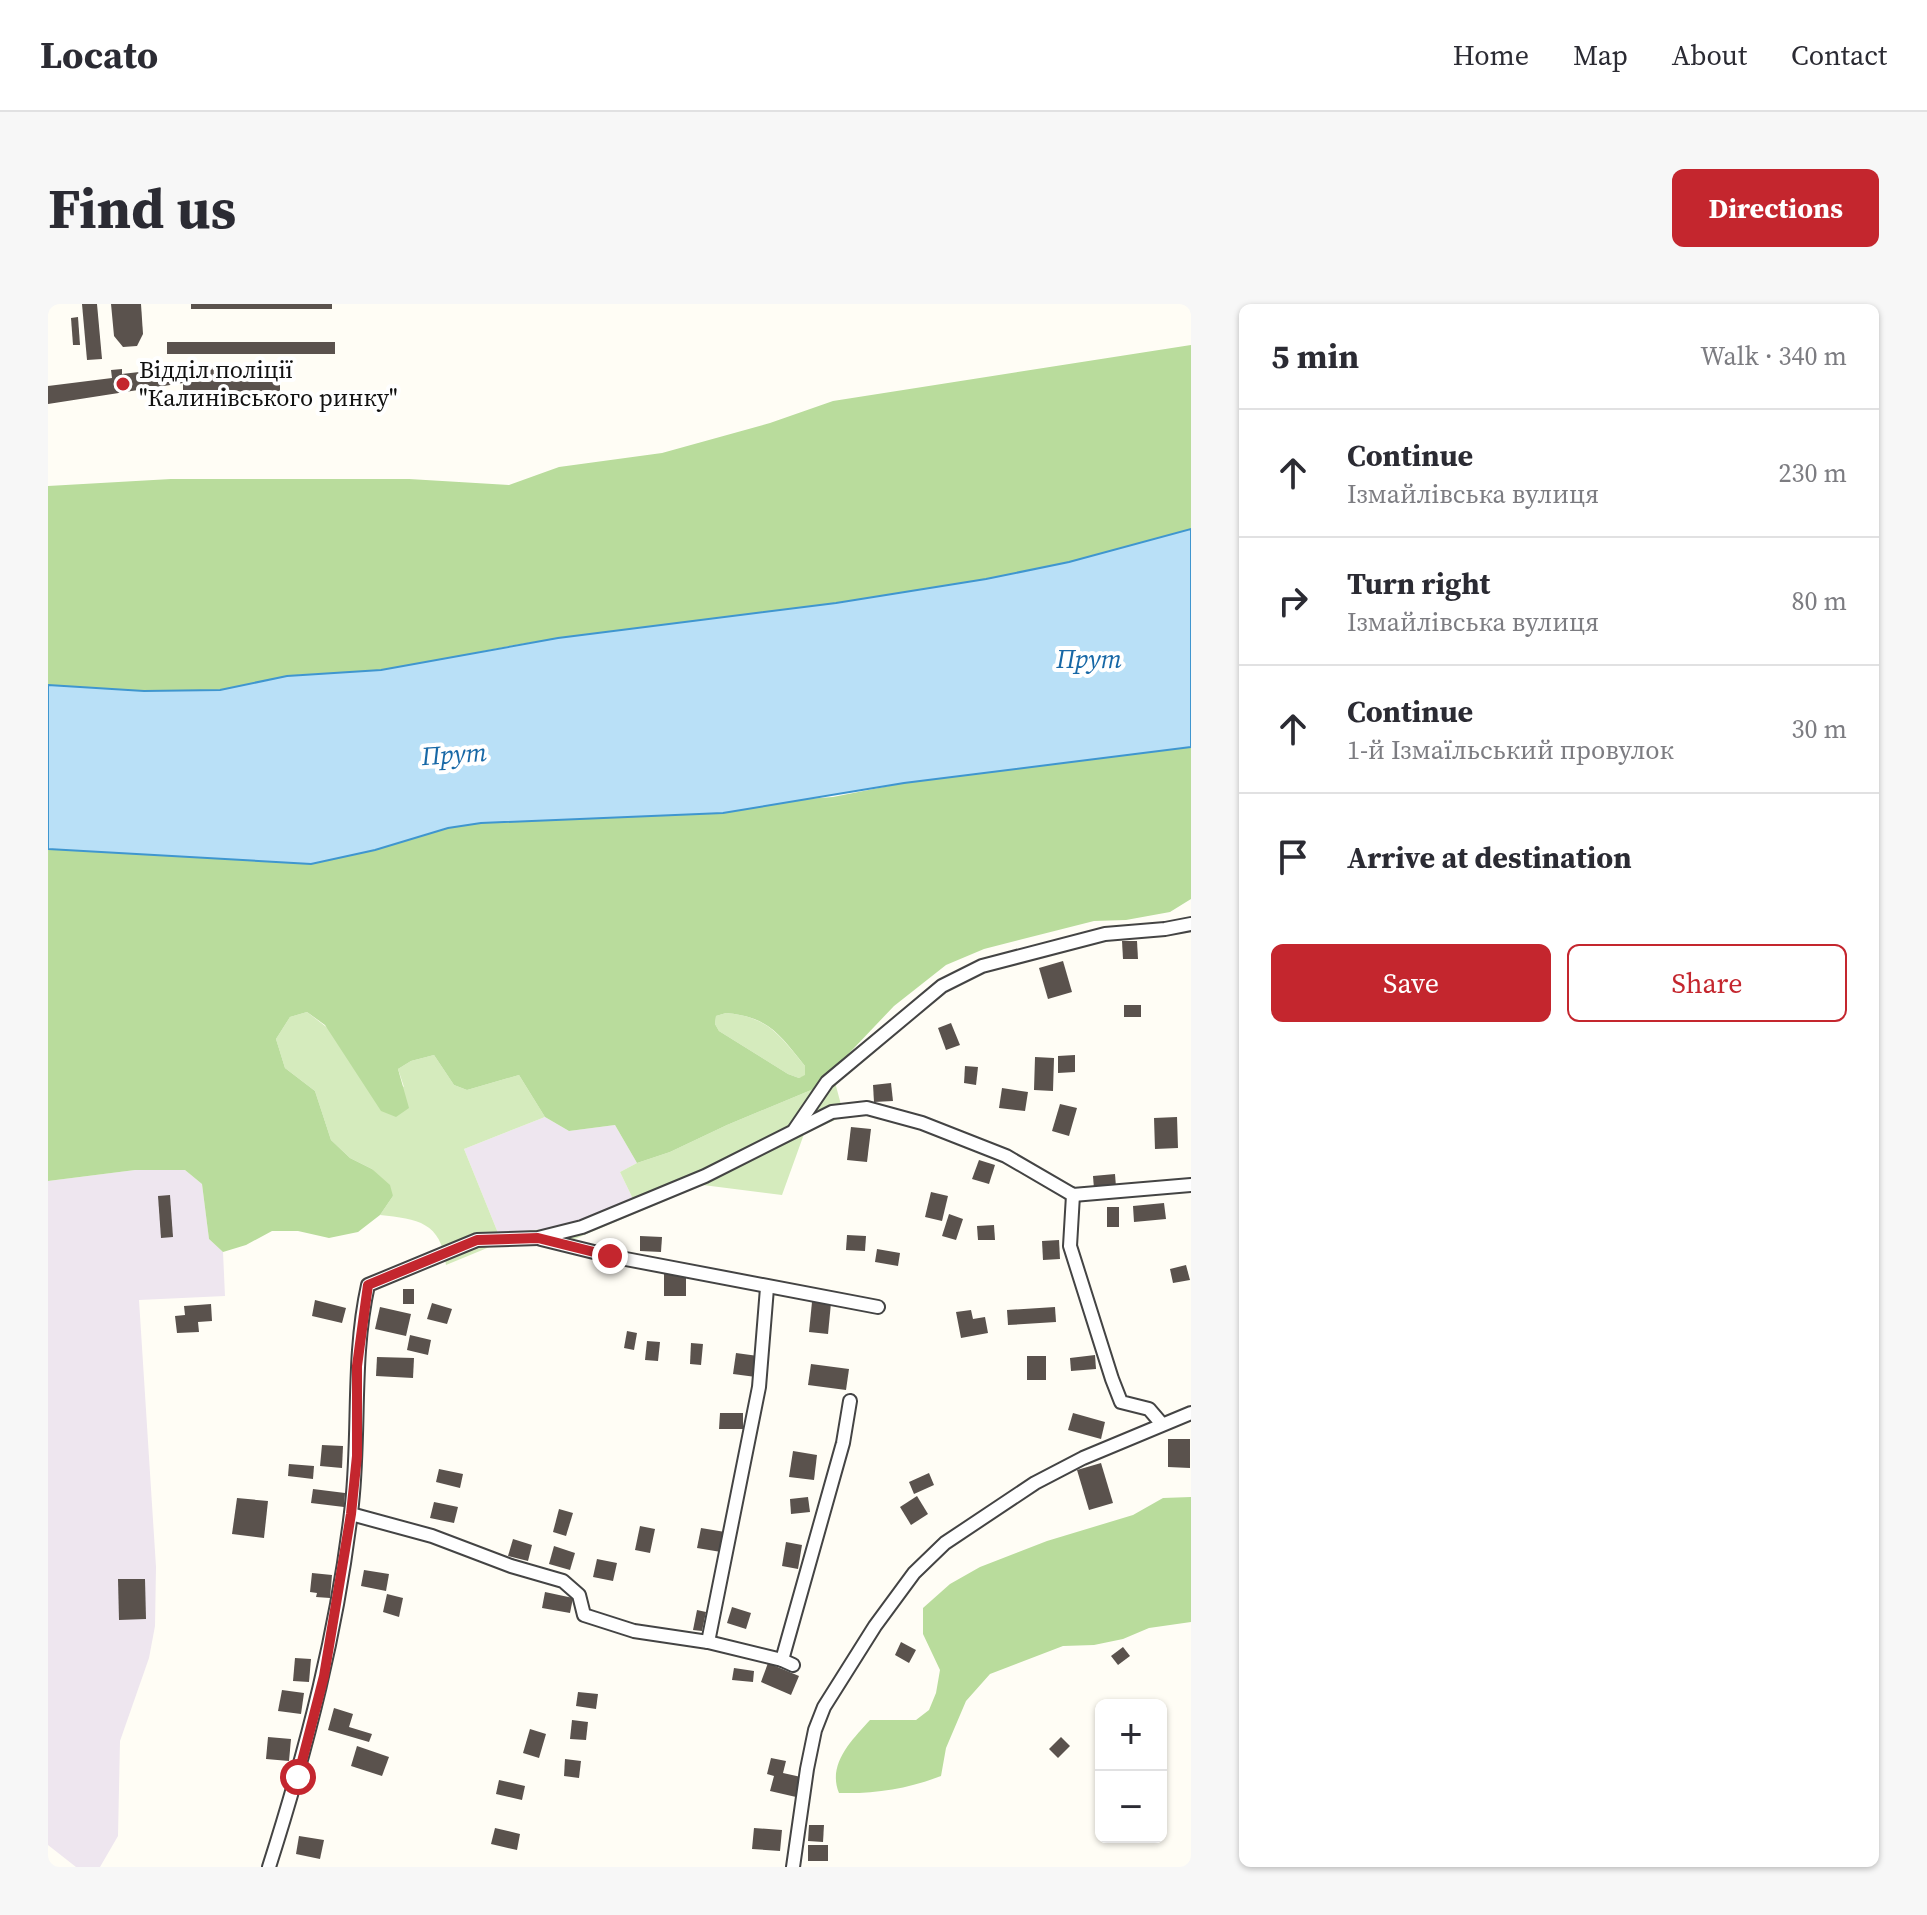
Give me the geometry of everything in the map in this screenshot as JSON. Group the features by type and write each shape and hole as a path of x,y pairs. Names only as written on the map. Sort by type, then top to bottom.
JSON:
{"street":[{"path":"793,1131 827,1082 942,986 982,966 1105,934 1191,924"},
{"path":"269,1867 298,1777 324,1676 351,1514 357,1456 357,1366 368,1285 477,1240 538,1238 582,1227 705,1176 832,1112 867,1108 922,1123 1006,1156 1073,1195 1191,1185"},
{"path":"1073,1195 1070,1246 1112,1379 1121,1402 1149,1409 1161,1423"},
{"path":"538,1238 767,1288 878,1307"},
{"path":"708,1642 759,1387 767,1288"},
{"path":"351,1514 432,1536 511,1566 563,1581 579,1595 584,1615 634,1631 708,1642 788,1662 843,1443 850,1401"},
{"path":"793,1867 807,1769 815,1730 824,1707 875,1626 914,1573 945,1543 1035,1483 1161,1423 1191,1413"}],"shaded area":[{"path":"545,1117 569,1131 615,1125 637,1163 620,1172 633,1199 570,1227 498,1233 464,1149"},
{"path":"135,1170 185,1170 202,1184 209,1239 223,1252 225,1296 139,1300 156,1567 155,1626 149,1658 120,1741 118,1836 100,1867 76,1867 48,1845 48,1181"}],"green space":[{"path":"1191,345 1191,529 1037,570 959,585 800,609 540,641 384,670 288,676 235,688 196,691 48,685 48,486 171,479 409,479 509,485 559,467 662,453 770,423 833,401"},
{"path":"1191,747 1191,899 1170,912 1126,920 1094,921 984,949 946,965 894,1006 816,1088 670,1152 637,1163 615,1125 569,1131 545,1117 519,1075 467,1090 454,1085 434,1055 411,1061 398,1069 409,1108 396,1117 381,1111 325,1025 307,1012 290,1017 276,1039 285,1068 315,1091 331,1140 350,1158 372,1169 390,1185 393,1196 380,1215 358,1232 329,1238 298,1231 272,1231 246,1245 223,1252 209,1239 202,1184 185,1170 135,1170 48,1181 48,849 311,864 448,828 481,823 833,797 904,783","holes":["726,1013 763,1023 780,1036 805,1066 805,1075 799,1078 788,1074 719,1031 715,1024 716,1016"]},
{"path":"307,1012 404,1087 398,1069 411,1061 434,1055 454,1085 467,1090 519,1075 545,1117 464,1149 498,1233 570,1227 633,1199 620,1172 816,1088 832,1071 844,1116 804,1134 782,1195 703,1185 558,1246 492,1246 446,1265 433,1231 416,1221 380,1215 393,1196 372,1169 350,1158 331,1140 315,1091 285,1068 276,1039 290,1017"},
{"path":"726,1013 753,1019 772,1029 805,1066 805,1076 799,1078 788,1074 719,1031 715,1024 716,1016"},
{"path":"1191,1497 1191,1622 1149,1628 1123,1639 1094,1645 1063,1646 990,1674 966,1701 946,1748 941,1776 891,1790 839,1793 836,1772 839,1762 849,1744 870,1720 916,1720 929,1710 940,1670 923,1634 923,1608 950,1584 980,1567 1047,1541 1133,1515 1163,1498"}],"water":[{"name":"Прут","path":"1191,529 1191,747 904,783 723,813 481,823 448,828 375,850 311,864 48,849 48,685 144,691 220,690 287,676 381,670 558,638 836,603 986,579 1069,562"}],"building":[{"path":"82,304 97,304 102,359 87,360"},
{"path":"111,304 141,304 143,334 137,346 123,347 114,336"},
{"path":"191,304 332,304 332,309 191,309"},
{"path":"78,317 80,345 73,345 71,318"},
{"path":"167,342 335,342 335,354 167,354"},
{"path":"182,367 280,370 280,392 183,391 183,383 48,404 48,386 112,378 111,370 122,369 122,374"},
{"path":"1122,941 1137,941 1138,959 1123,959"},
{"path":"1063,961 1072,992 1048,999 1039,968"},
{"path":"1124,1005 1141,1005 1141,1017 1124,1017"},
{"path":"951,1023 960,1045 946,1050 938,1028"},
{"path":"1075,1055 1075,1072 1058,1073 1058,1056"},
{"path":"1035,1057 1054,1058 1053,1091 1034,1090"},
{"path":"965,1066 978,1067 976,1085 964,1083"},
{"path":"891,1083 893,1101 874,1102 873,1085"},
{"path":"1002,1088 1028,1092 1025,1111 999,1108"},
{"path":"1060,1104 1077,1108 1069,1136 1052,1131"},
{"path":"1177,1117 1178,1148 1155,1149 1154,1118"},
{"path":"851,1127 871,1129 867,1162 847,1160"},
{"path":"979,1160 995,1165 989,1184 972,1179"},
{"path":"1115,1174 1116,1187 1094,1189 1093,1176"},
{"path":"931,1192 948,1196 942,1221 925,1217"},
{"path":"170,1195 173,1237 161,1238 158,1196"},
{"path":"1164,1203 1166,1219 1134,1222 1133,1206"},
{"path":"1107,1207 1119,1207 1119,1227 1107,1227"},
{"path":"949,1214 963,1219 956,1240 942,1236"},
{"path":"994,1225 995,1240 978,1240 977,1226"},
{"path":"847,1235 866,1236 865,1251 846,1250"},
{"path":"640,1236 662,1237 661,1252 640,1251"},
{"path":"1059,1240 1060,1259 1043,1260 1042,1241"},
{"path":"877,1249 900,1253 898,1266 875,1262"},
{"path":"1186,1265 1190,1280 1173,1283 1170,1269"},
{"path":"664,1274 686,1275 686,1296 664,1296"},
{"path":"403,1289 414,1289 414,1304 403,1304"},
{"path":"315,1300 346,1308 342,1323 312,1316"},
{"path":"812,1302 831,1303 828,1334 809,1332"},
{"path":"432,1303 452,1309 447,1324 427,1319"},
{"path":"211,1304 212,1321 198,1322 199,1332 177,1333 175,1316 185,1315 184,1306"},
{"path":"380,1307 411,1314 406,1336 375,1329"},
{"path":"1055,1307 1056,1322 1008,1325 1007,1310"},
{"path":"971,1310 973,1319 985,1317 988,1333 961,1338 956,1312"},
{"path":"627,1331 637,1333 634,1350 624,1348"},
{"path":"410,1335 431,1340 428,1355 407,1350"},
{"path":"647,1341 660,1342 658,1361 645,1360"},
{"path":"691,1343 703,1344 701,1365 690,1364"},
{"path":"736,1353 758,1356 756,1377 733,1374"},
{"path":"1095,1355 1096,1369 1071,1371 1070,1358"},
{"path":"1027,1356 1046,1356 1046,1380 1027,1380"},
{"path":"377,1357 414,1358 413,1378 376,1376"},
{"path":"811,1364 849,1369 846,1390 808,1385"},
{"path":"720,1413 743,1413 743,1429 719,1429"},
{"path":"1073,1413 1105,1422 1101,1439 1068,1430"},
{"path":"1168,1439 1190,1439 1190,1468 1168,1467"},
{"path":"322,1445 343,1446 342,1468 320,1466"},
{"path":"793,1451 817,1455 814,1480 789,1477"},
{"path":"1101,1463 1113,1503 1089,1510 1077,1470"},
{"path":"289,1464 314,1466 313,1479 288,1476"},
{"path":"439,1469 463,1474 460,1488 436,1482"},
{"path":"929,1473 934,1485 914,1494 909,1482"},
{"path":"313,1489 345,1493 344,1507 311,1503"},
{"path":"917,1496 928,1514 911,1525 900,1507"},
{"path":"808,1497 810,1512 791,1514 790,1499"},
{"path":"237,1498 268,1501 264,1538 232,1534"},
{"path":"434,1502 458,1507 454,1523 430,1518"},
{"path":"559,1509 573,1513 566,1536 553,1532"},
{"path":"640,1526 655,1529 650,1553 635,1550"},
{"path":"701,1528 725,1532 721,1552 697,1548"},
{"path":"513,1539 532,1545 528,1561 508,1556"},
{"path":"786,1542 802,1545 798,1569 782,1566"},
{"path":"554,1546 575,1553 570,1570 549,1564"},
{"path":"597,1559 617,1563 613,1581 593,1577"},
{"path":"364,1570 389,1574 386,1591 361,1586"},
{"path":"312,1573 332,1575 330,1598 316,1597 317,1593 310,1592"},
{"path":"118,1579 145,1579 146,1619 119,1620"},
{"path":"545,1592 573,1598 570,1613 542,1608"},
{"path":"387,1594 403,1598 399,1617 383,1612"},
{"path":"732,1607 751,1613 746,1629 727,1623"},
{"path":"697,1610 706,1612 702,1631 693,1630"},
{"path":"901,1642 916,1650 909,1663 895,1655"},
{"path":"1123,1647 1130,1656 1118,1665 1111,1656"},
{"path":"295,1658 311,1659 309,1682 293,1681"},
{"path":"768,1663 799,1676 791,1695 761,1682"},
{"path":"734,1668 754,1671 753,1682 732,1680"},
{"path":"282,1690 304,1693 301,1714 278,1711"},
{"path":"578,1692 598,1694 596,1709 576,1706"},
{"path":"334,1708 353,1714 349,1727 372,1734 369,1742 328,1730"},
{"path":"572,1720 588,1722 586,1740 570,1739"},
{"path":"530,1729 546,1734 539,1758 523,1753"},
{"path":"268,1737 291,1739 289,1761 266,1759"},
{"path":"1061,1737 1070,1746 1058,1758 1049,1749"},
{"path":"357,1746 389,1757 382,1776 351,1766"},
{"path":"771,1758 786,1761 783,1773 801,1777 796,1797 770,1791 774,1776 767,1774"},
{"path":"565,1759 581,1761 579,1778 564,1776"},
{"path":"499,1780 525,1786 522,1800 496,1794"},
{"path":"809,1825 824,1825 823,1842 808,1841"},
{"path":"495,1828 520,1834 517,1850 491,1844"},
{"path":"754,1828 782,1830 780,1851 752,1849"},
{"path":"299,1836 324,1840 320,1859 296,1854"},
{"path":"808,1845 828,1845 828,1861 808,1861"}],"place":[{"name":"Відділ поліції \"Калинівського ринку\"","path":"123,384"}],"route":[{"path":"298,1777 324,1676 351,1514 357,1456 357,1366 368,1285 477,1240 538,1238 610,1256"}]}
